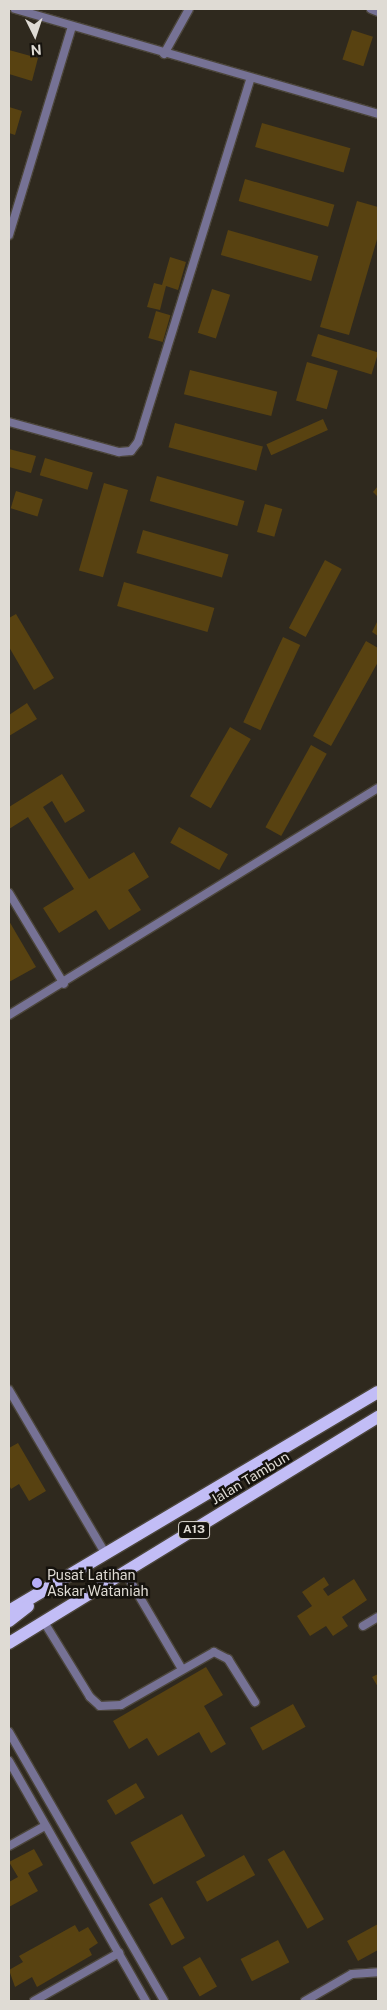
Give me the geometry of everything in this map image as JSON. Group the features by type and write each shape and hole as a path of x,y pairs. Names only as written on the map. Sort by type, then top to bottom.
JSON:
{"main road":[{"name":"Jalan Tambun","path":"9,1610 378,1392"},
{"name":"Jalan Tambun","path":"9,1643 378,1417"},
{"path":"9,1622 42,1591"}],"lane":[{"path":"15,9 250,80 378,114"},
{"path":"164,54 189,9"},
{"path":"371,9 378,12"},
{"path":"9,235 72,26"},
{"path":"9,422 119,452 131,451 138,442 250,80"},
{"path":"9,1015 64,984 378,788"},
{"path":"9,893 64,984"},
{"path":"9,1390 105,1554"},
{"path":"124,1572 182,1669"},
{"path":"362,1626 378,1617"},
{"path":"44,1622 90,1697 100,1706 121,1705 182,1669 220,1652 255,1702"},
{"path":"9,1732 164,2001"},
{"path":"9,1761 146,2001"},
{"path":"9,1781 17,1776"},
{"path":"9,1846 45,1826"},
{"path":"34,2001 119,1953"},
{"path":"305,2001 352,1974 378,1972"}],"building":[{"path":"352,30 373,37 363,66 342,59"},
{"path":"9,50 38,58 32,81 9,74"},
{"path":"9,107 22,111 15,135 9,133"},
{"path":"262,123 350,148 344,172 255,147"},
{"path":"245,179 334,205 328,227 239,201"},
{"path":"357,201 378,207 378,236 349,335 320,327"},
{"path":"228,230 318,256 311,281 221,255"},
{"path":"170,257 186,262 178,290 166,286 160,310 147,307 154,283 162,285"},
{"path":"212,289 230,295 216,339 198,333"},
{"path":"156,311 170,315 163,342 148,338"},
{"path":"318,334 378,352 372,374 311,356"},
{"path":"307,362 338,371 327,409 296,400"},
{"path":"190,370 277,392 271,416 184,394"},
{"path":"323,419 328,430 271,455 266,444"},
{"path":"175,423 263,447 256,471 169,447"},
{"path":"9,449 36,456 31,473 9,467"},
{"path":"45,458 93,473 88,490 40,475"},
{"path":"157,476 244,501 237,526 150,501"},
{"path":"104,483 128,490 103,577 79,570"},
{"path":"378,486 378,497 373,492"},
{"path":"16,491 43,499 38,516 11,508"},
{"path":"265,504 282,509 274,537 257,532"},
{"path":"143,530 229,555 222,578 136,553"},
{"path":"325,560 342,569 306,637 289,628"},
{"path":"124,582 214,608 207,632 117,606"},
{"path":"16,614 54,678 34,690 9,647 9,618"},
{"path":"378,620 378,636 372,632"},
{"path":"283,637 300,645 260,730 243,722"},
{"path":"366,641 378,648 378,662 331,746 313,736"},
{"path":"27,703 37,719 9,736 9,715"},
{"path":"230,727 251,739 211,808 190,796"},
{"path":"311,745 327,754 281,836 265,827"},
{"path":"62,774 85,811 65,823 52,801 43,807 89,879 134,852 149,877 128,890 141,910 109,930 96,910 59,933 43,908 74,889 28,817 9,829 9,807"},
{"path":"179,827 228,854 219,870 170,843"},
{"path":"9,921 36,967 9,982"},
{"path":"18,1443 46,1491 29,1501 19,1484 11,1489 9,1485 9,1448"},
{"path":"324,1577 329,1585 323,1589 328,1596 354,1579 367,1600 342,1617 348,1626 333,1636 326,1626 310,1636 297,1616 312,1606 302,1592"},
{"path":"206,1667 223,1695 204,1706 226,1744 211,1753 199,1732 158,1756 147,1738 129,1749 113,1721"},
{"path":"378,1674 378,1687 372,1677"},
{"path":"293,1704 306,1727 263,1750 250,1728"},
{"path":"136,1783 145,1798 116,1815 107,1801"},
{"path":"182,1814 205,1856 154,1885 130,1843"},
{"path":"34,1849 43,1865 28,1873 38,1891 9,1907 9,1882 18,1877 9,1862"},
{"path":"284,1850 324,1919 308,1929 268,1860"},
{"path":"244,1855 255,1875 207,1902 196,1882"},
{"path":"162,1897 185,1938 172,1945 149,1904"},
{"path":"378,1924 378,1950 358,1961 347,1941"},
{"path":"75,1925 79,1932 88,1927 98,1943 89,1949 92,1955 37,1987 32,1977 15,1987 9,1970 23,1962 19,1956"},
{"path":"278,1940 289,1962 252,1981 241,1959"},
{"path":"200,1957 217,1986 200,1996 183,1967"}],"place":[{"name":"Pusat Latihan Askar Wataniah","path":"37,1583"}]}
